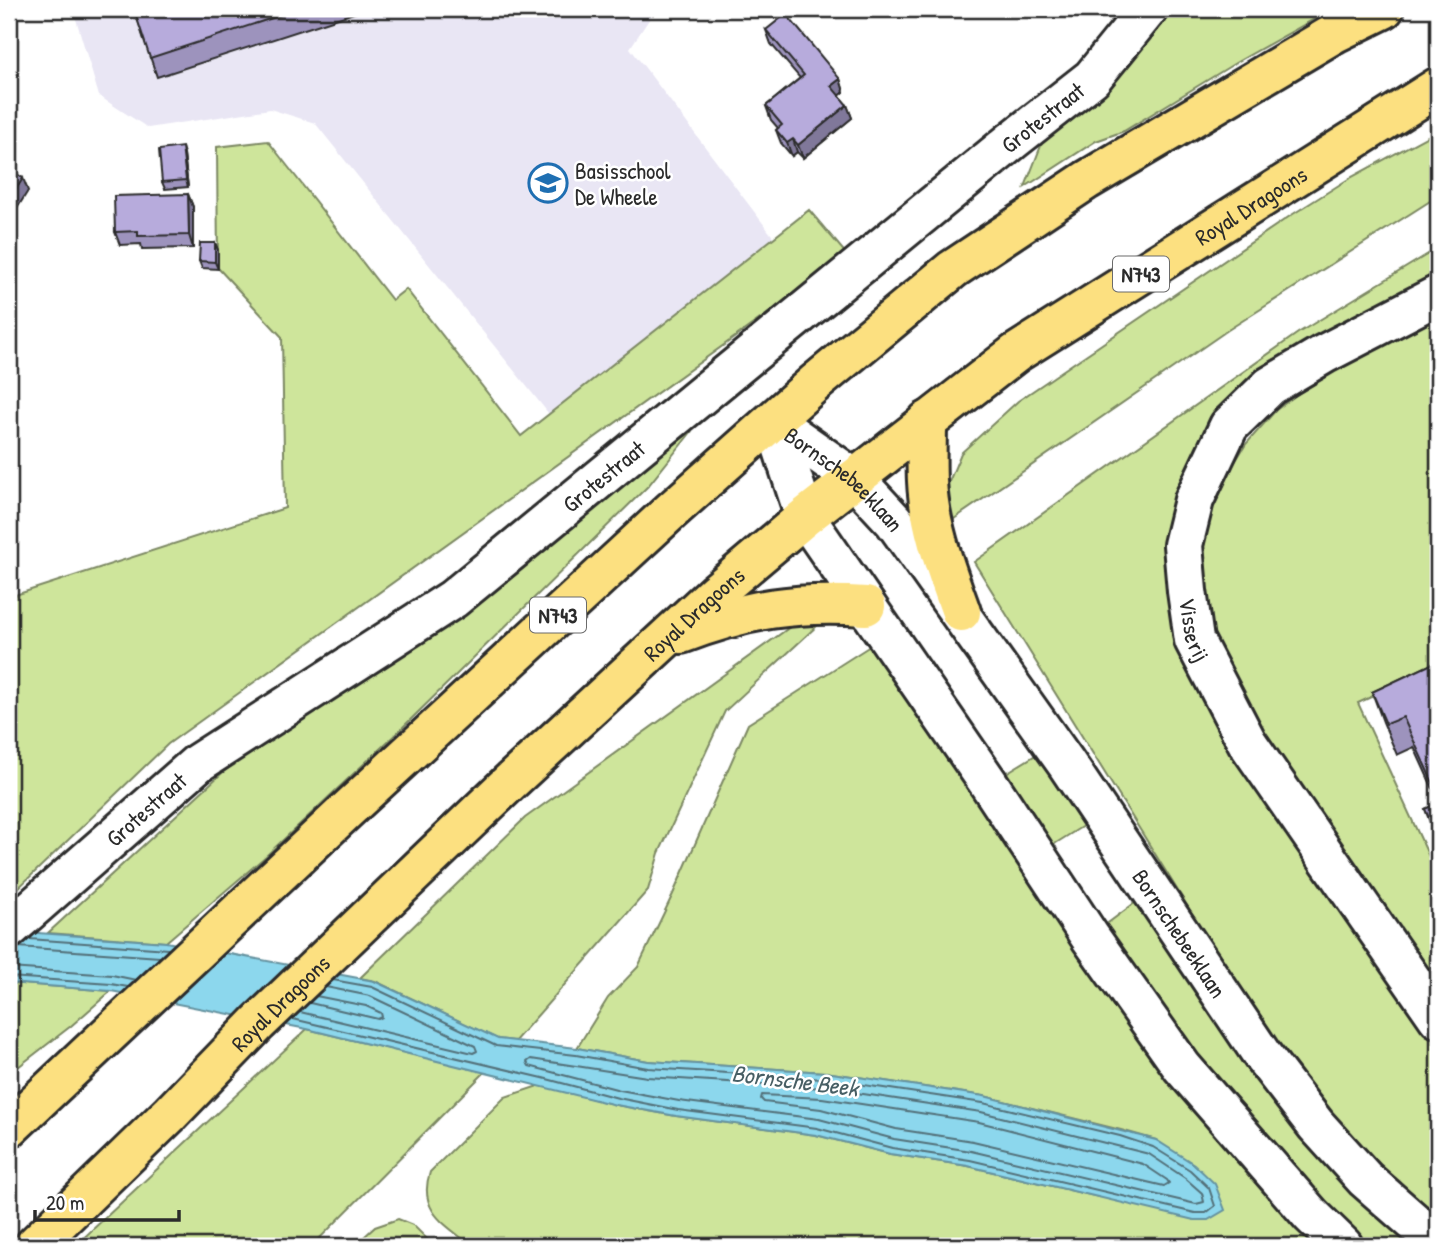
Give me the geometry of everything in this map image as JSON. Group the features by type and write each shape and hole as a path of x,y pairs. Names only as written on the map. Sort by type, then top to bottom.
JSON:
{"main road":[{"name":"N743","path":"9,1128 671,511 815,383 953,269 1087,180 1335,33 1384,9"},
{"name":"Royal Dragoons","path":"34,1246 342,943 716,592 805,517 1016,353 1438,87"},
{"path":"927,421 927,482 930,502 939,549 961,612"},
{"path":"663,641 723,618 787,605 828,603 866,606"}],"street":[{"name":"Grotestraat","path":"19,919 198,763 453,599 1092,78 1148,9"},
{"name":"Visserij","path":"1438,295 1324,354 1270,386 1229,426 1195,500 1183,545 1194,640 1247,742 1438,1018"},
{"name":"Bornschebeeklaan","path":"774,422 855,479 894,521 1066,762 1262,1055 1316,1125 1365,1179 1438,1243"},
{"name":"Bornschebeeklaan","path":"774,422 805,517 1090,937 1182,1068 1311,1215 1343,1246"}],"shaded area":[{"name":"Basisschool De Wheele","path":"73,9 656,9 630,48 774,238 549,414 315,123 270,109 148,128 99,96"}],"green space":[{"path":"1163,9 1332,9 1237,62 1124,131 1096,141 1025,187 1044,138"},
{"path":"1435,132 1438,138 1438,196 1228,330 951,521 948,484 961,453 1018,401 1290,216 1350,178"},
{"path":"268,141 392,300 406,289 521,436 809,210 848,256 168,744 9,897 9,597 285,508 282,337 218,268 217,147"},
{"path":"1438,248 1438,274 1380,305 1217,419 1190,646 1408,996 1438,1039 1438,1224 1289,1070 974,562 1298,333"},
{"path":"1438,314 1438,666 1358,703 1438,876 1438,987 1242,699 1210,637 1202,557 1209,518 1225,478 1246,444 1276,410 1367,352"},
{"path":"692,431 648,486 400,730 266,856 166,942 48,933 222,773"},
{"path":"797,622 819,624 725,711 659,853 648,890 515,1041 497,1039 375,981 360,978 525,818"},
{"path":"870,646 1077,937 1325,1246 472,1246 436,1216 427,1197 430,1172 505,1097 541,1085 616,1105 676,1116 816,1135 890,1154 968,1166 1098,1197 1170,1151 1156,1140 984,1096 825,1072 648,1061 577,1048 608,998 638,967 748,724"},
{"path":"1039,753 1083,826 1045,850 998,778"},
{"path":"1136,902 1218,1024 1424,1246 1359,1246 1254,1140 1100,929"},
{"path":"9,983 111,991 9,1074"},
{"path":"307,1029 485,1072 312,1246 75,1246"},
{"path":"398,1219 413,1225 434,1246 354,1246 375,1227"}],"water":[{"name":"Bornsche Beek","path":"9,931 166,942 374,981 498,1039 577,1048 648,1061 825,1072 984,1096 1156,1140 1194,1164 1215,1184 1225,1210 1208,1220 1194,1220 968,1166 890,1154 816,1135 616,1105 307,1029 111,991 9,983"}],"building":[{"path":"134,9 300,9 150,58"},
{"path":"786,14 840,79 831,86 847,105 798,145 793,139 787,143 776,130 782,125 766,106 804,75 766,30"},
{"path":"182,147 186,180 162,182 159,150"},
{"path":"9,169 23,178 9,200"},
{"path":"188,194 189,235 138,236 138,231 115,232 114,196"},
{"path":"200,243 215,243 215,262 199,261"},
{"path":"1438,661 1438,794 1403,717 1386,724 1372,692"},
{"path":"1438,803 1438,838 1425,809"}],"place":[{"name":"Basisschool De Wheele","path":"548,183"}]}
